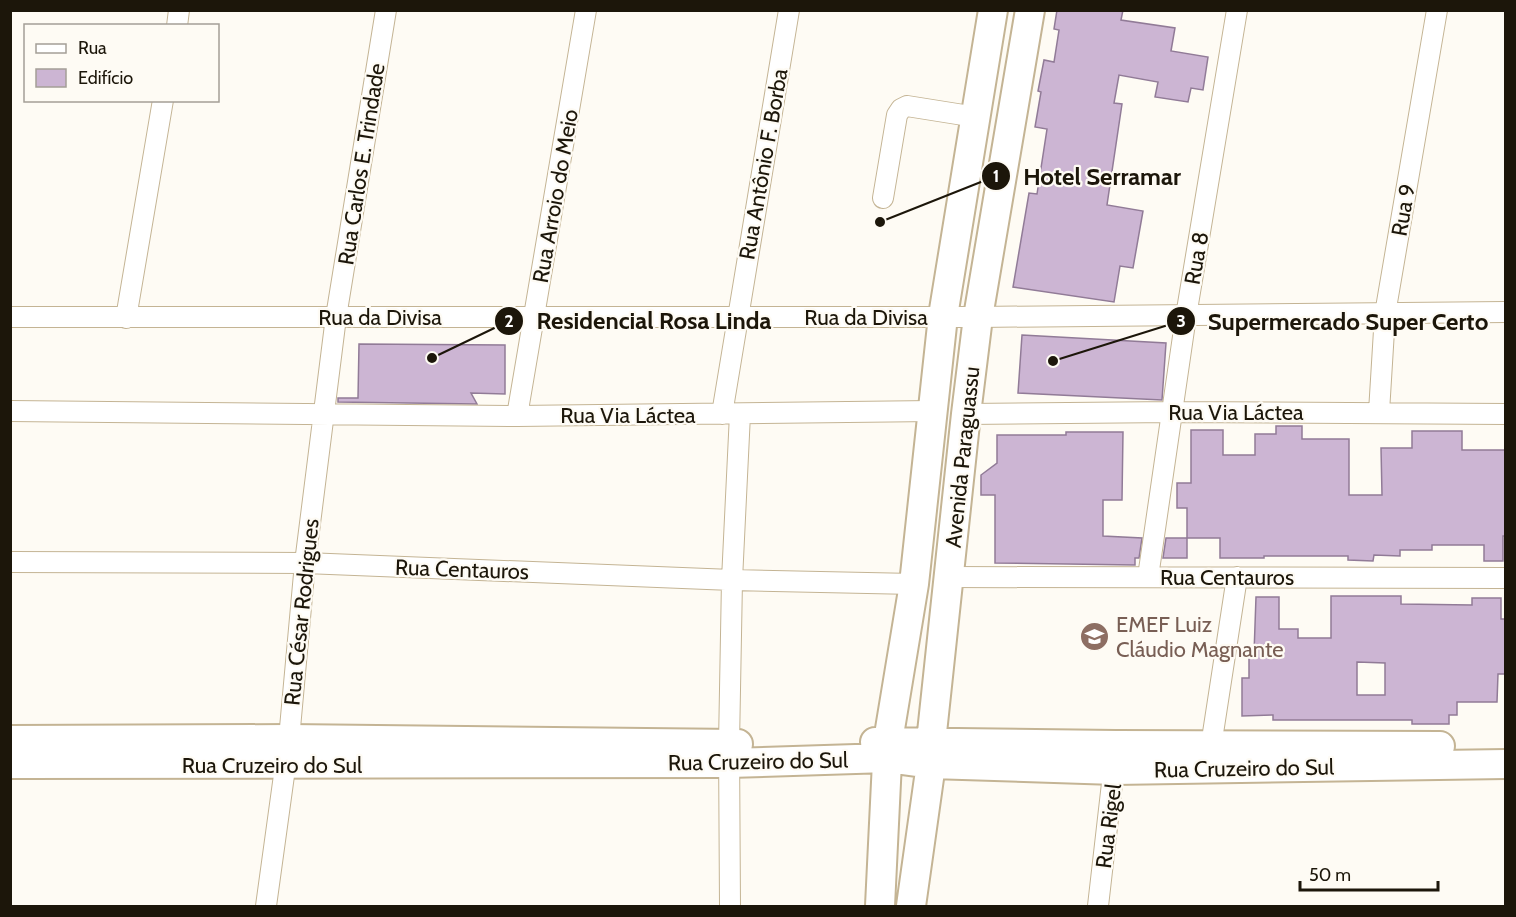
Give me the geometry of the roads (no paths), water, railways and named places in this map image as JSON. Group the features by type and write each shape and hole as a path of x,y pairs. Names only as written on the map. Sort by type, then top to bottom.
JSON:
{"street":[{"name":"Rua Carlos E. Trindade","path":"336,317 386,10"},
{"name":"Rua Arroio do Meio","path":"517,416 586,10"},
{"name":"Rua Antônio F. Borba","path":"730,906 731,414 737,317 789,10"},
{"name":"Avenida Paraguassu","path":"880,906 887,750 914,584 943,316 993,10"},
{"name":"Avenida Paraguassu","path":"911,906 931,753 948,577 978,317 1030,10"},
{"name":"Rua 8","path":"1148,577 1186,316 1237,10"},
{"name":"Rua 9","path":"1379,412 1385,314 1437,10"},
{"path":"126,318 164,102"},
{"path":"883,198 897,115 901,109 907,106 976,117"},
{"name":"Rua da Divisa","path":"10,317 978,317 1506,312"},
{"name":"Rua César Rodrigues","path":"266,906 287,752 304,563 336,317"},
{"name":"Rua Via Láctea","path":"10,411 517,416 933,411"},
{"name":"Rua Via Láctea","path":"966,414 1379,412 1506,414"},
{"name":"Rua Centauros","path":"10,562 304,563 732,580 914,584"},
{"name":"Rua Centauros","path":"948,577 1506,578"},
{"path":"1211,746 1237,577"},
{"name":"Rua Cruzeiro do Sul","path":"10,740 287,752 729,753 887,750 1115,758 1506,764"},
{"name":"Rua Cruzeiro do Sul","path":"1115,758 1211,746 1506,746"},
{"name":"Rua Cruzeiro do Sul","path":"10,764 287,752"},
{"name":"Rua Rigel","path":"1098,906 1115,758"}],"place":[{"name":"Hotel Serramar","path":"880,222"},
{"name":"Residencial Rosa Linda","path":"432,358"},
{"name":"Supermercado Super Certo","path":"1053,361"},
{"name":"EMEF Luiz Cláudio Magnante","path":"1095,637"}]}
